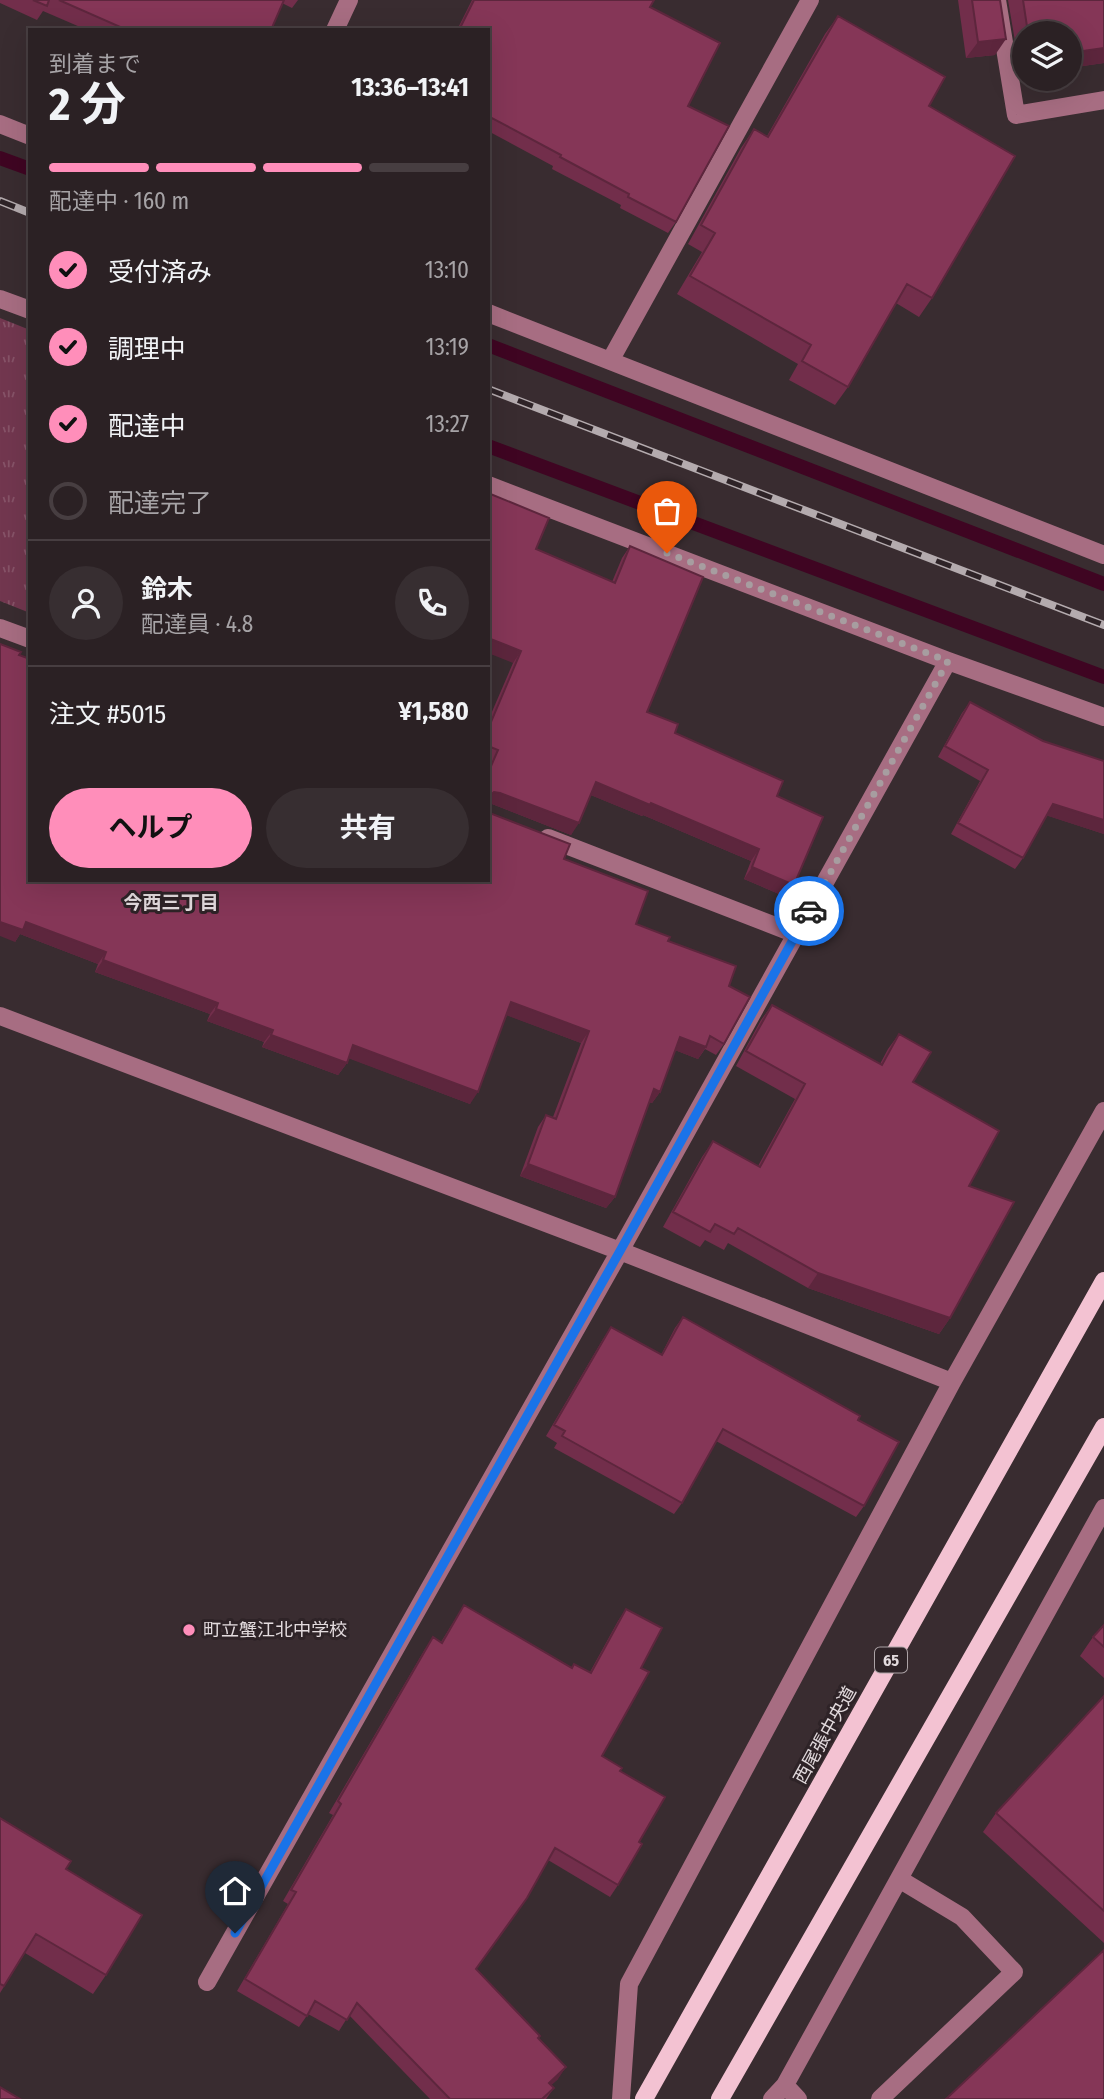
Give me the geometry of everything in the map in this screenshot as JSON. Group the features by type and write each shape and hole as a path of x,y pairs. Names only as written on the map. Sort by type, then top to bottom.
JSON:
{"main road":[{"name":"西尾張中央道","path":"644,2099 1104,1281"},
{"path":"720,2099 1104,1427"}],"street":[{"path":"336,28 349,0"},
{"path":"610,361 810,0"},
{"path":"998,0 1016,115 1104,100"},
{"path":"0,124 28,135"},
{"path":"0,299 28,309"},
{"path":"490,314 1104,555"},
{"path":"490,486 948,661 1104,717"},
{"path":"0,628 28,638"},
{"path":"207,1982 620,1251 948,661"},
{"path":"527,830 796,934"},
{"path":"0,1016 620,1251 952,1382"},
{"path":"621,2099 629,1984 952,1382 1104,1111"},
{"path":"772,2099 785,2085 1104,1508"},
{"path":"880,2099 1014,1972 962,1917 899,1879"},
{"path":"785,2085 798,2099"}],"green space":[{"path":"0,318 28,329 28,612 0,601"}],"building":[{"path":"33,0 49,0 47,6"},
{"path":"59,0 284,0 272,28 123,28"},
{"path":"474,0 654,0 650,7 720,43 688,106 729,126 676,222 628,197 629,194 560,157 561,155 492,118 490,122 490,28 460,28"},
{"path":"972,0 1000,0 1006,39 978,42"},
{"path":"1023,0 1104,0 1104,48 1082,51 1082,21 1026,21"},
{"path":"838,16 945,77 929,106 1015,156 932,298 907,284 848,387 802,361 811,345 690,276 715,233 701,225 754,129 768,137"},
{"path":"490,494 549,518 536,549 615,583 630,546 703,577 647,712 678,724 675,733 783,781 777,796 823,817 794,885 752,867 759,849 596,782 579,823 500,793 494,792 490,795 490,768 498,750 490,747 490,724 521,651 490,639"},
{"path":"0,644 21,652 19,655 28,658 28,882 490,882 490,812 570,844 564,859 648,891 636,924 670,937 668,941 736,966 729,986 750,997 724,1044 710,1036 706,1047 680,1037 660,1092 654,1089 615,1197 528,1164 546,1115 556,1119 589,1031 511,1002 478,1092 353,1045 347,1063 271,1035 273,1030 216,1009 218,1003 103,960 106,952 26,922 23,930 0,922"},
{"path":"970,702 1043,741 1104,761 1104,820 1053,804 1023,858 958,823 988,770 945,746"},
{"path":"772,1005 882,1065 899,1034 931,1052 913,1082 999,1131 969,1186 1014,1202 950,1318 818,1273 738,1228 734,1234 715,1224 710,1232 673,1212 713,1141 760,1167 805,1084 746,1051"},
{"path":"683,1317 860,1416 858,1420 899,1442 864,1506 723,1429 682,1503 562,1436 565,1431 554,1425 611,1327 662,1355"},
{"path":"464,1605 572,1668 574,1664 591,1673 626,1609 662,1628 641,1668 649,1672 602,1756 622,1768 620,1771 665,1797 639,1842 642,1844 618,1885 555,1848 527,1898 476,1969 566,2067 549,2083 554,2088 542,2099 450,2099 357,2003 347,2020 315,2001 307,2016 245,1979 296,1892 291,1890 341,1804 338,1801 433,1637 442,1643"},
{"path":"1104,1625 1104,1647 1093,1637"},
{"path":"1104,1696 1104,1911 996,1813"},
{"path":"0,1818 71,1861 66,1869 142,1915 106,1975 36,1934 4,1986 0,1984"},
{"path":"1104,1950 1104,2099 946,2099"},
{"path":"0,2087 20,2099 0,2099"}],"waterway":[{"path":"0,158 28,168"},
{"path":"490,346 1104,584"},
{"path":"490,447 1104,677"}],"railway":[{"path":"0,201 28,212"},
{"path":"490,390 1104,625"}],"way so far":[{"path":"667,553 948,661 809,911"}],"place":[{"name":"町立蟹江北中学校","path":"189,1630"}],"district":[{"name":"今西三丁目","path":"171,902"}],"route":[{"path":"235,1933 809,911"}]}
